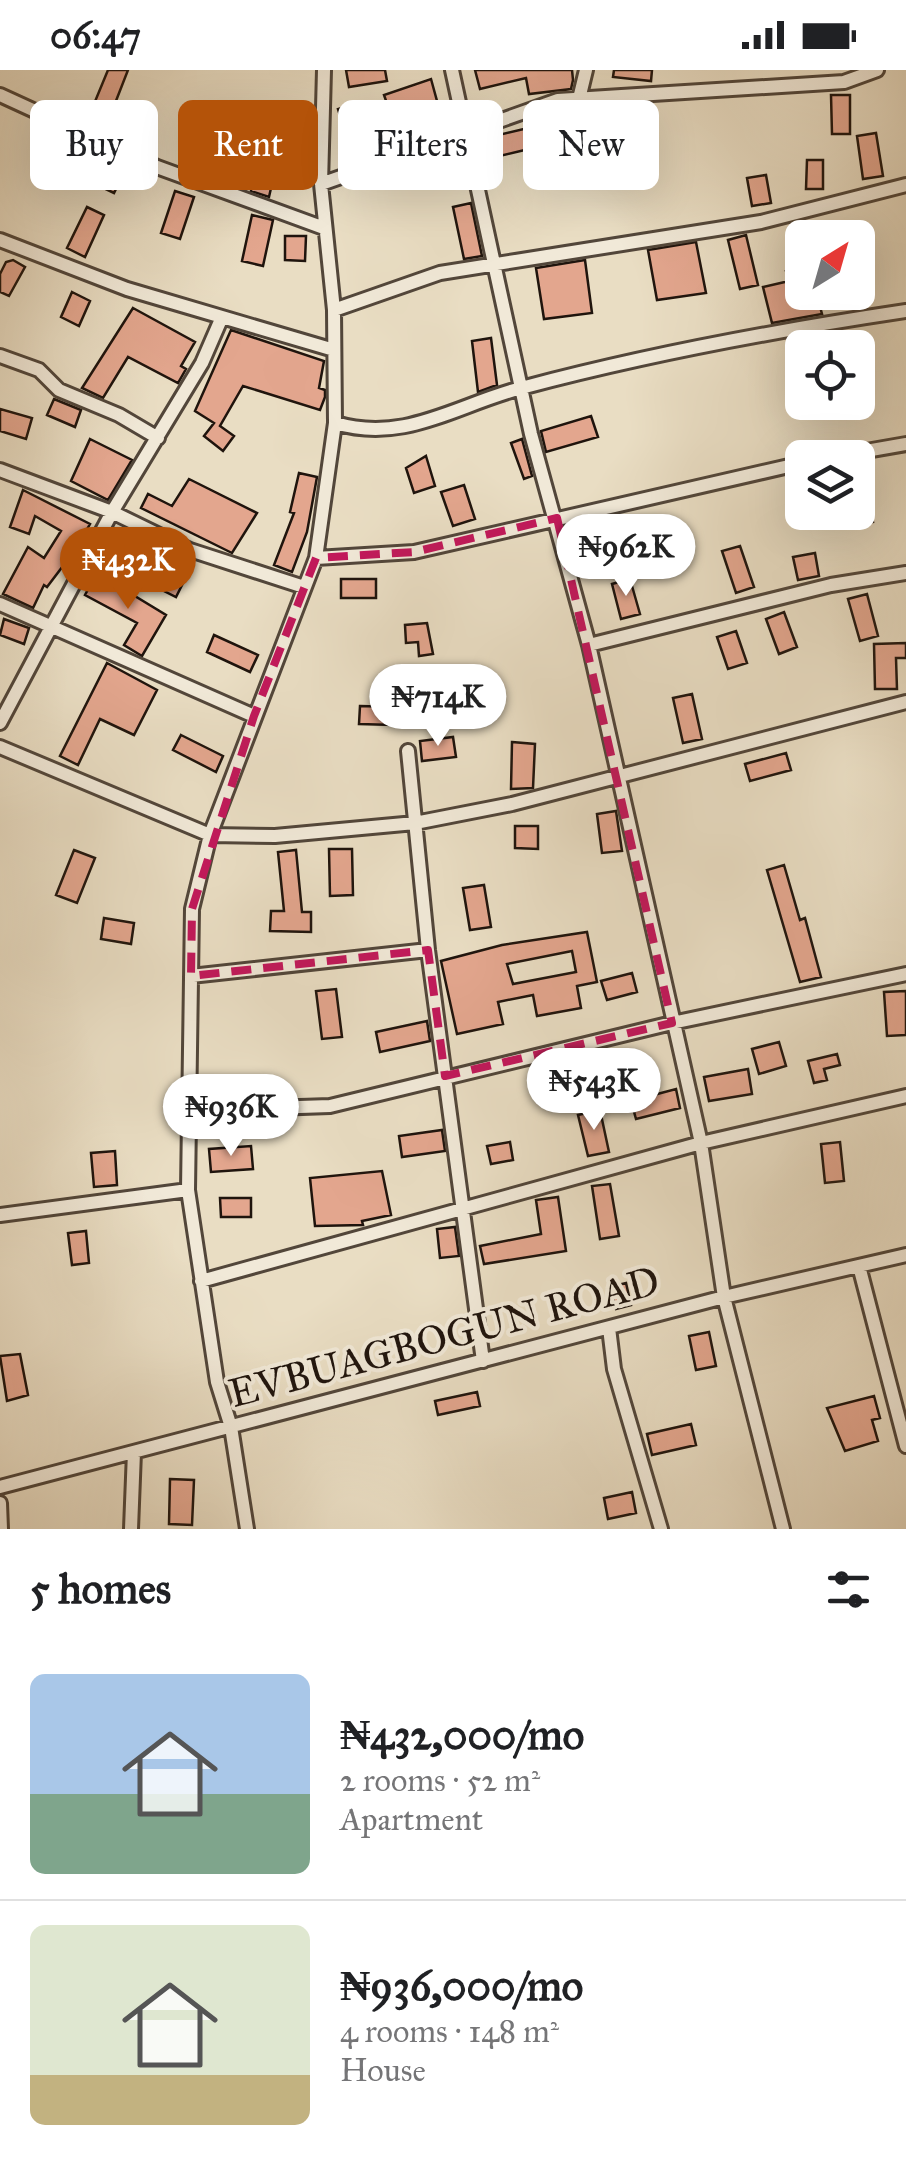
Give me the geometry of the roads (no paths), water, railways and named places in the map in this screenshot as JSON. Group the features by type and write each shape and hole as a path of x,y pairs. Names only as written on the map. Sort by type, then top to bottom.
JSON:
{"street":[{"path":"247,1529 231,1427 218,1382 188,1190 186,1112 192,910 210,835 316,558 335,422 334,310 321,184 324,70"},
{"path":"452,70 458,100"},
{"path":"579,99 586,70"},
{"path":"503,120 558,100 844,82 876,70"},
{"path":"0,95 157,167 324,228"},
{"path":"321,184 338,178"},
{"path":"334,310 440,273 495,261 760,222 906,185"},
{"path":"478,190 522,387 590,645 615,774 702,1143 724,1297 784,1529"},
{"path":"0,240 126,289 334,350"},
{"path":"335,422 362,431 390,431 522,387 704,347 906,310"},
{"path":"0,723 112,512 202,363 222,317"},
{"path":"0,356 38,370 59,390 119,414 158,438"},
{"path":"875,449 906,444"},
{"path":"316,558 414,552 785,467"},
{"path":"0,470 112,512 190,550 304,588"},
{"path":"590,645 831,585 906,574"},
{"path":"0,604 254,716"},
{"path":"0,747 210,835 275,836 415,823 512,804 615,774 906,702"},
{"path":"408,751 428,950 482,1361"},
{"path":"190,976 428,950"},
{"path":"186,1112 330,1106 672,1022 906,974"},
{"path":"201,1281 702,1143 906,1096"},
{"path":"0,1215 188,1190"},
{"name":"EVBUAGBOGUN ROAD","path":"0,1487 724,1297 906,1255"},
{"path":"858,1266 906,1446"},
{"path":"609,1328 614,1369 661,1529"},
{"path":"131,1529 134,1452"},
{"path":"0,1503 1,1529"}]}
